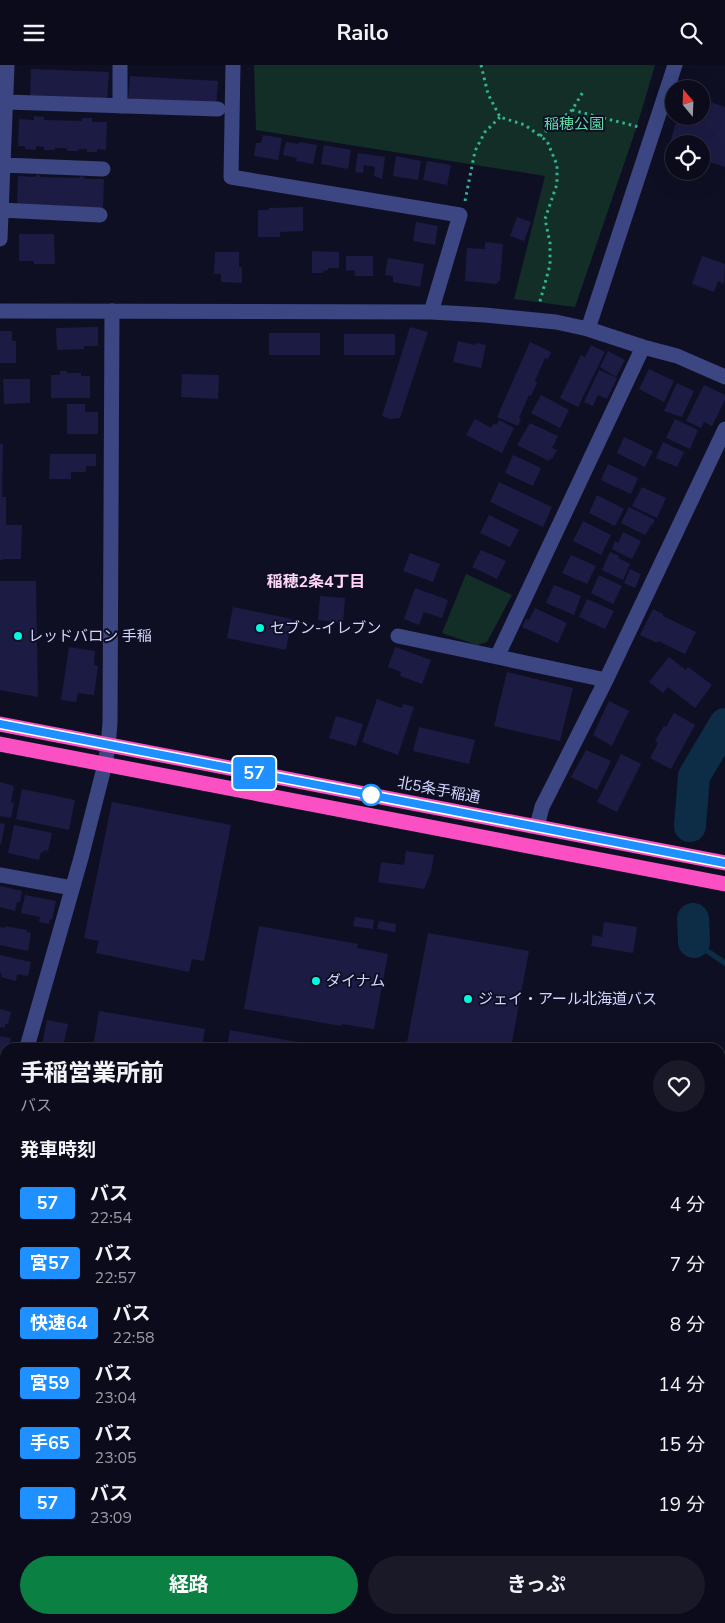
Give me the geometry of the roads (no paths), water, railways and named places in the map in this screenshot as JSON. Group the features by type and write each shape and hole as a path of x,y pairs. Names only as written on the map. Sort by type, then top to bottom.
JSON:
{"highway":[{"name":"北5条手稲通","path":"0,724 725,863"},
{"path":"0,744 725,884"}],"street":[{"path":"0,239 7,65"},
{"path":"233,65 231,177 460,215 431,312"},
{"path":"588,329 675,65"},
{"path":"120,68 120,106"},
{"path":"6,102 218,109"},
{"path":"3,165 103,169"},
{"path":"1,210 100,215"},
{"path":"0,311 431,312 503,317 556,322 588,329 677,356 725,377"},
{"path":"28,1043 72,889 108,746 110,723 112,311"},
{"path":"497,657 643,347"},
{"path":"537,826 542,807 606,680 725,429"},
{"path":"398,636 606,680"},
{"path":"0,875 72,889"}],"waterway":[{"path":"690,826 694,776 725,724"},
{"path":"693,919 694,942"},
{"path":"694,942 725,963"}],"place":[{"name":"セブン-イレブン","path":"260,628"},
{"name":"レッドバロン 手稲","path":"18,636"},
{"name":"ダイナム","path":"316,981"},
{"name":"ジェイ・アール北海道バス","path":"468,999"}],"district":[{"name":"稲穂2条4丁目","path":"316,581"}],"park label":[{"name":"稲穂公園","path":"574,124"}]}
